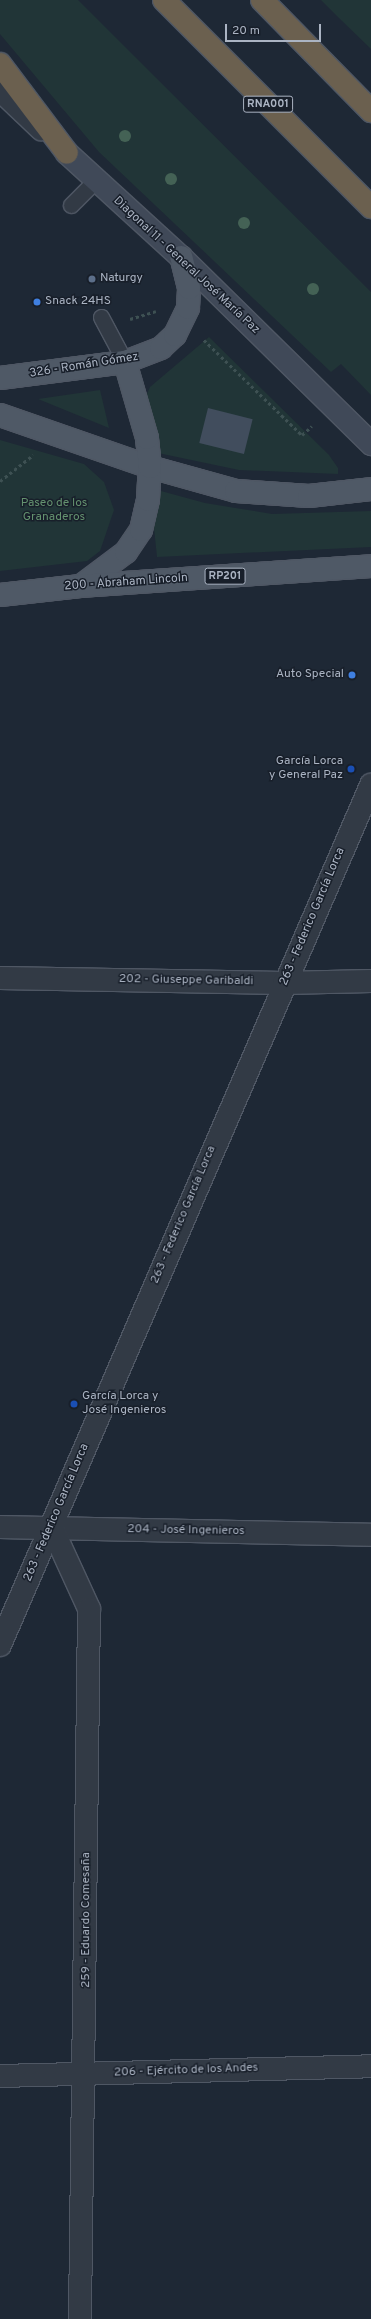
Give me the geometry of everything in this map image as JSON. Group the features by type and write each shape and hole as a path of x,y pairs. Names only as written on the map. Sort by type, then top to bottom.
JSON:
{"highway":[{"name":"RNA001","path":"164,0 371,208"},
{"path":"262,0 371,111"},
{"path":"0,64 67,153"}],"main road":[{"name":"Diagonal 11 - General José María Paz","path":"67,153 95,181 181,258 371,444"},
{"name":"326 - Román Gómez","path":"0,378 125,362 161,348 182,324 190,299 181,258"},
{"path":"80,586 126,552 141,530 148,500 150,467 140,409 125,362"},
{"path":"0,415 150,467 210,485 259,494 329,495 371,489"},
{"name":"200 - Abraham Lincoln","path":"0,595 80,586 371,566"}],"street":[{"name":"Diagonal 11 - General José María Paz","path":"0,90 67,153"},
{"name":"263 - Federico García Lorca","path":"0,1645 52,1528 97,1416 371,785"},
{"name":"202 - Giuseppe Garibaldi","path":"0,978 284,983 371,981"},
{"name":"204 - José Ingenieros","path":"0,1527 371,1535"},
{"name":"259 - Eduardo Comesaña","path":"52,1528 89,1609 86,2074 80,2319"},
{"name":"206 - Ejército de los Andes","path":"0,2076 371,2066"}],"lane":[{"path":"71,205 95,181"},
{"path":"104,322 125,362"}],"path":[{"path":"104,322 162,308 208,343 302,435 333,407"}],"green space":[{"path":"0,0 78,0 371,292 371,395 341,364 331,372 99,152 0,34"},
{"path":"321,0 371,0 371,49 339,18"},
{"path":"209,337 329,455 338,468 338,474 239,470 158,453 147,394 150,387"},
{"path":"100,390 109,428 38,399"},
{"name":"Paseo de los Granaderos","path":"0,440 84,464 104,482 114,510 100,551 87,561 0,571"},
{"path":"150,488 205,503 272,514 371,511 371,547 157,557"}],"building":[{"path":"208,408 253,419 244,454 199,443"}],"place":[{"name":"Naturgy","path":"92,279"},
{"name":"Snack 24HS","path":"37,302"},
{"name":"Auto Special","path":"352,675"},
{"name":"García Lorca y General Paz","path":"351,769"},
{"name":"García Lorca y José Ingenieros","path":"74,1404"}]}
